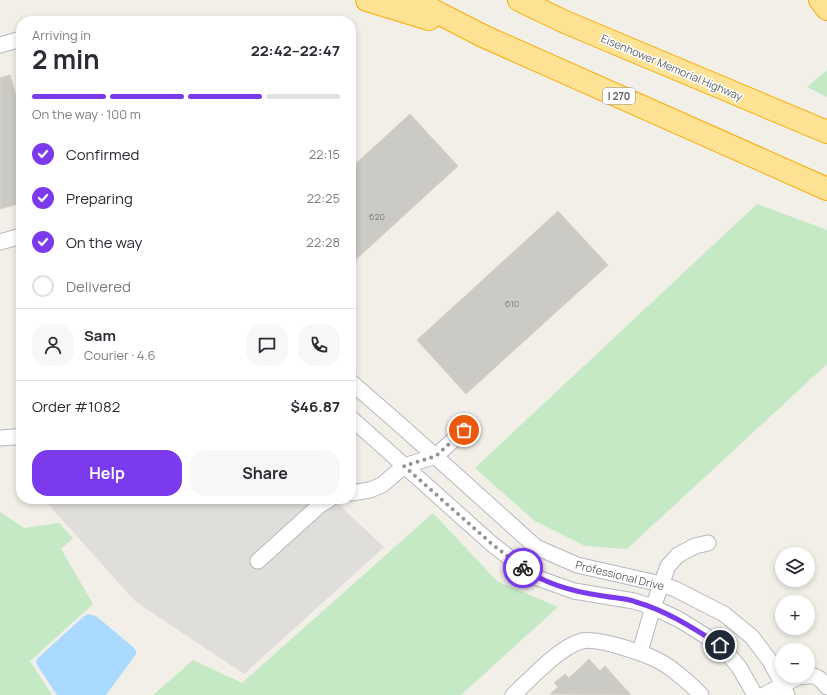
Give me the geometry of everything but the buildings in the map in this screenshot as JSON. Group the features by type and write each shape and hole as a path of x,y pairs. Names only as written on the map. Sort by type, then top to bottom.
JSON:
{"highway":[{"path":"367,0 483,36"},
{"name":"I 270","path":"413,0 483,36 827,188"},
{"name":"Eisenhower Memorial Highway","path":"519,0 565,22 827,132"},
{"path":"820,0 827,9"}],"street":[{"path":"0,44 16,40"},
{"path":"0,242 16,237"},
{"name":"Professional Drive","path":"356,386 436,456 536,547 577,565 661,584 676,589 724,614 752,637 770,661 785,690"},
{"name":"Professional Drive","path":"356,423 493,545 535,577 574,591 634,601 653,607 680,620 720,645 739,667 755,695"},
{"path":"356,492 370,490 382,485 404,466 436,456 464,430"},
{"path":"0,438 16,437"},
{"path":"258,561 322,504"},
{"path":"640,652 653,607 668,566 678,555 695,546 708,543"},
{"path":"513,695 564,649 583,640 602,642 640,652 661,662 701,695"},
{"path":"815,677 821,679 827,687"},
{"path":"764,695 785,690"}],"shaded area":[{"path":"48,504 341,504 341,507 384,547 244,674 136,602"}],"green space":[{"path":"827,70 827,97 807,87"},
{"path":"757,204 827,230 827,364 627,549 585,546 535,521 475,468"},
{"path":"0,512 24,528 59,523 73,538 61,549 93,604 30,661 52,695 0,695"},
{"path":"433,513 497,581 558,607 461,695 153,695 193,660 242,683"}],"water":[{"path":"88,614 96,616 133,647 136,654 106,695 57,695 37,665 36,661"}],"way so far":[{"path":"464,430 436,456 404,466 493,545 523,568"}],"route":[{"path":"523,568 535,577 574,591 634,601 653,607 680,620 720,645"}]}
